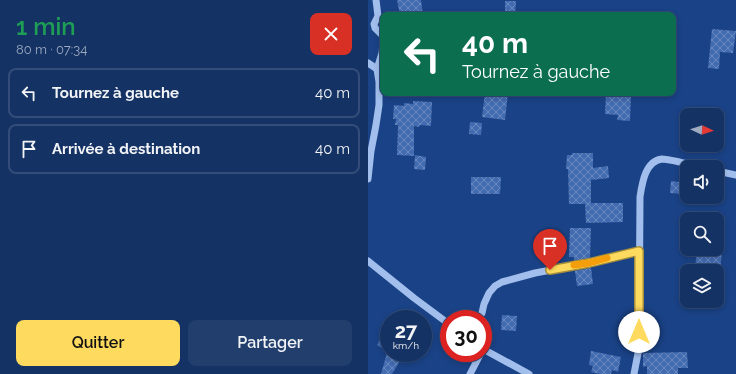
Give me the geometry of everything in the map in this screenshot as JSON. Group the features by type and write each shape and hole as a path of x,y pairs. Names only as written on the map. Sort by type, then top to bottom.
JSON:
{"street":[{"path":"376,0 378,16 374,24 375,28 380,33"},
{"path":"368,179 379,105 379,82 377,69 380,59"},
{"path":"368,63 377,69"},
{"path":"634,374 639,348 639,251 641,187 648,168 654,162 662,159 680,163"},
{"path":"724,172 736,175"},
{"path":"483,310 489,293 494,286 502,282 535,272 589,263 639,251"},
{"path":"368,261 440,317"},
{"path":"492,354 529,374"},
{"path":"470,374 476,362"}],"building":[{"path":"397,0 421,0 423,12 399,12"},
{"path":"505,1 516,1 515,12 505,12"},
{"path":"712,29 736,31 733,53 720,52 719,69 708,68"},
{"path":"485,96 508,96 505,120 482,117"},
{"path":"606,96 631,96 630,121 617,120 618,115 605,114"},
{"path":"413,101 432,102 431,126 414,126 414,156 397,155 398,125 395,125 396,119 393,119 394,105 404,106 404,103 413,104"},
{"path":"470,122 482,123 481,135 469,134"},
{"path":"572,153 593,153 593,168 608,166 609,178 591,180 591,203 623,203 623,222 586,223 585,204 569,204 568,169 566,169 567,155 572,155"},
{"path":"415,155 426,157 425,170 414,169"},
{"path":"471,177 501,177 500,194 471,194"},
{"path":"671,181 680,182 680,194 670,193"},
{"path":"570,228 591,228 590,258 574,261 574,257 569,257"},
{"path":"696,256 722,256 721,264 695,264"},
{"path":"591,268 593,284 577,286 575,271"},
{"path":"502,315 517,316 516,331 501,330"},
{"path":"380,340 380,347 377,345"},
{"path":"591,351 621,357 618,372 612,370 611,374 600,374 591,372 593,366 589,365"},
{"path":"687,352 688,368 678,368 678,374 647,374 647,366 643,367 643,353"},
{"path":"384,362 399,362 392,374 381,374"}],"slow traffic":[{"path":"574,265 607,258"}],"route":[{"path":"550,270 589,263 639,251 639,332"}]}
